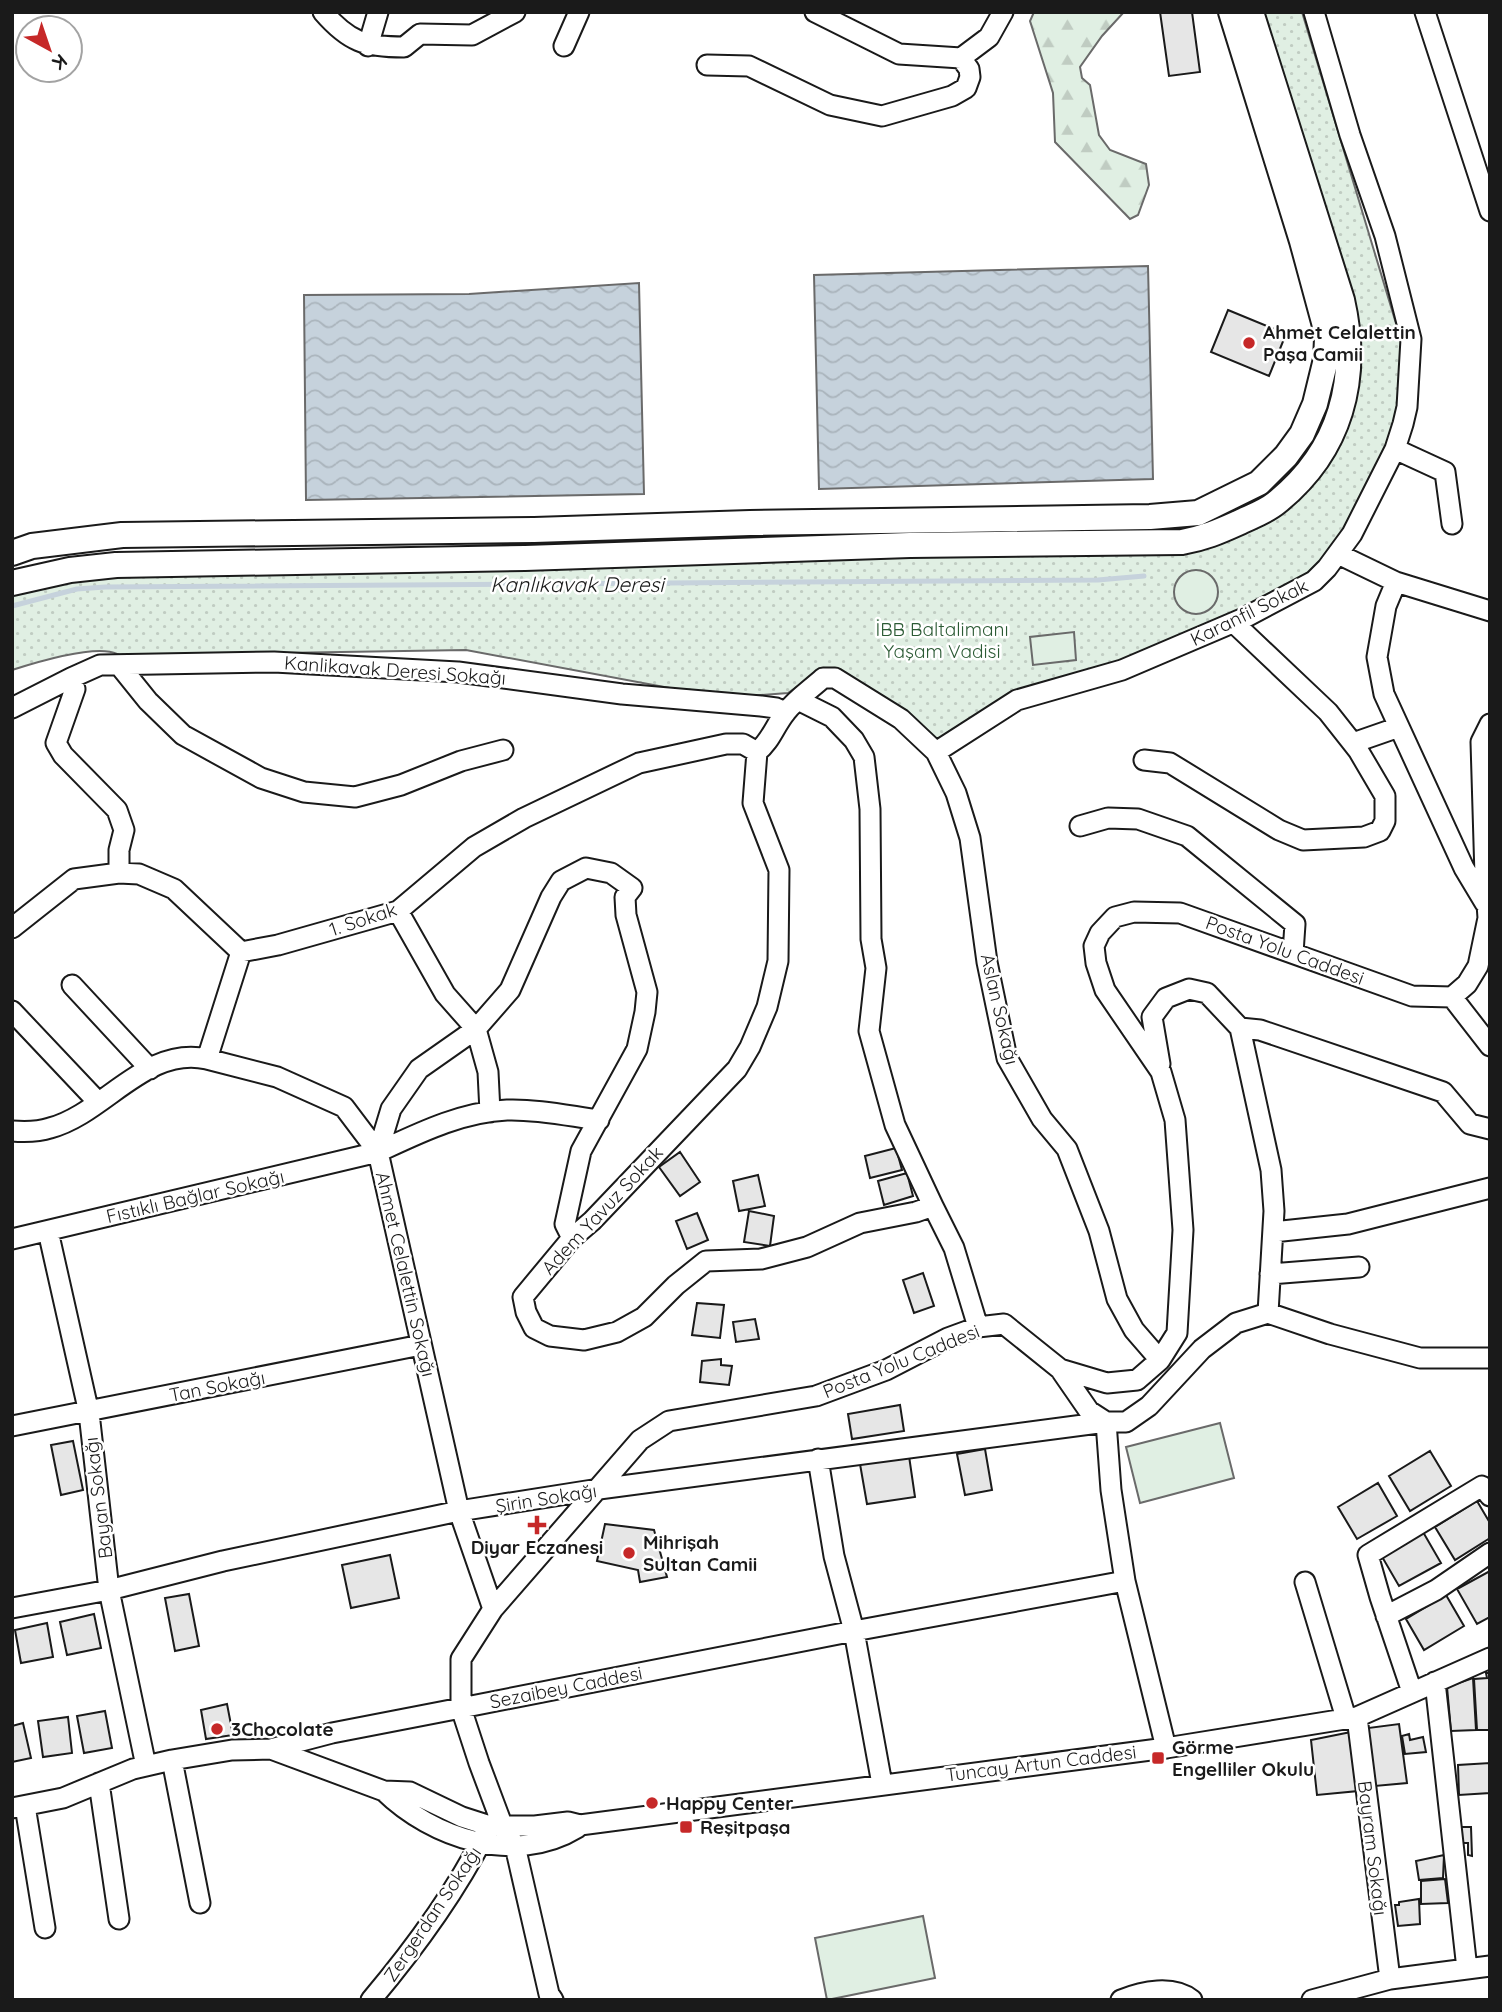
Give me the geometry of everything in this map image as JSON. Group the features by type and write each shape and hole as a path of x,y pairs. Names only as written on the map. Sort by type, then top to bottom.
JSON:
{"main road":[{"path":"12,553 32,546 122,535 534,530 751,523 1150,517 1198,513 1228,500 1259,484 1302,435 1323,376 1327,339 1302,241 1231,12"},
{"path":"12,583 70,570 116,565 525,558 910,545 1182,542 1208,538 1275,504 1307,472 1321,454 1332,431 1346,393 1350,365 1347,323 1342,300 1251,12"}],"street":[{"path":"323,12 338,29 368,46 404,47 419,34 471,35 514,12"},
{"path":"368,46 378,12"},
{"path":"564,47 579,12"},
{"path":"815,12 899,54 961,58 989,37 1003,12"},
{"name":"Karanfil Sokak","path":"936,752 1017,700 1122,670 1234,623 1314,581 1352,534 1395,449 1407,407 1411,339 1385,236 1350,135 1314,12"},
{"path":"1428,16 1490,211"},
{"path":"707,65 749,66 830,105 882,116 953,96 966,88 970,77 969,69 961,58"},
{"path":"1395,449 1445,472 1452,524"},
{"path":"1338,554 1396,582 1490,611"},
{"path":"1396,582 1386,606 1377,657 1384,694 1464,868 1487,907"},
{"path":"1144,760 1170,763 1279,830 1303,840 1364,837 1380,831 1385,821 1385,796 1353,743 1328,712 1234,623"},
{"name":"Kanlikavak Deresi Sokağı","path":"12,708 71,677 100,666 274,662 458,672 622,694 776,708 792,706"},
{"path":"120,665 148,701 183,735 261,779 304,792 355,797 401,785 461,761 503,750"},
{"path":"71,677 75,689 56,743 63,755 117,810 124,830 119,850 119,873"},
{"path":"757,752 767,744 792,706 823,678 835,678 901,719 936,752"},
{"path":"792,706 832,717 854,740 864,757 870,809 871,939 876,968 869,1031 895,1125 954,1248 978,1327"},
{"path":"1490,724 1481,742 1488,918 1478,965 1467,984 1452,997 1490,1046"},
{"path":"1353,743 1399,727"},
{"name":"1. Sokak","path":"241,952 278,945 398,911 474,847 524,818 639,763 726,744 743,744 757,752"},
{"name":"Adem Yavuz Sokak","path":"757,752 753,803 779,870 778,961 766,1007 750,1046 737,1069 592,1221 572,1238 523,1297 526,1311 534,1328 550,1336 584,1340 617,1332 644,1317 676,1285 706,1262 761,1259 807,1247 860,1223 933,1206"},
{"name":"Aslan Sokağı","path":"936,752 956,793 970,838 987,962 1007,1058 1041,1119 1067,1149 1099,1231 1117,1299 1134,1330 1160,1360"},
{"path":"1080,826 1108,818 1138,819 1186,836 1295,925 1293,953"},
{"name":"Ahmet Celalettin Sokağı","path":"493,1609 459,1511 378,1152 391,1109 419,1069 476,1029 510,990 561,881 586,868 611,873 632,888 625,897 626,915 647,992 637,1049 581,1151 565,1224 572,1238"},
{"path":"12,928 74,879 119,873 139,874 174,889 241,952 207,1059"},
{"path":"398,911 445,994 476,1029 487,1064 490,1112"},
{"name":"Posta Yolu Caddesi","path":"553,2000 549,1994 515,1846 497,1826 461,1708 461,1659 493,1609 640,1440 669,1422 816,1396 886,1370 948,1338 978,1327 1004,1324 1060,1369 1107,1383 1137,1380 1160,1360 1177,1333 1183,1230 1175,1120 1161,1072 1105,990 1096,962 1094,946 1100,933 1115,917 1134,912 1180,913 1412,996 1452,997"},
{"path":"72,985 150,1069"},
{"path":"1161,1072 1152,1017 1166,998 1189,989 1207,993 1240,1028 1271,1170 1272,1232 1268,1312 1330,1334 1420,1357 1490,1359"},
{"path":"12,1011 98,1102"},
{"path":"1240,1028 1260,1030 1443,1092 1470,1124 1490,1129"},
{"path":"12,1131 28,1132 52,1128 83,1113 150,1069 168,1061 193,1056 277,1077 344,1107 378,1152"},
{"name":"Fıstıklı Bağlar Sokağı","path":"12,1239 378,1152 457,1119 490,1112 520,1111 599,1120"},
{"path":"1272,1232 1348,1224 1490,1188"},
{"name":"Bayan Sokağı","path":"48,1231 89,1413 109,1590 146,1766"},
{"path":"1270,1275 1359,1267"},
{"name":"Şirin Sokağı","path":"12,1608 109,1590 223,1561 459,1511 818,1459 1096,1423 1126,1422 1149,1406 1202,1349 1236,1323 1268,1312"},
{"name":"Tan Sokağı","path":"12,1426 89,1413 421,1345"},
{"path":"1060,1369 1096,1423 1111,1490 1125,1581 1166,1748"},
{"path":"818,1459 834,1556 854,1631 882,1784"},
{"path":"1412,1692 1368,1555 1482,1486 1490,1496"},
{"path":"1386,1616 1436,1590 1490,1553"},
{"name":"Sezaibey Caddesi","path":"19,1807 63,1798 146,1766 172,1760 232,1750 271,1749 461,1708 1125,1581"},
{"name":"Bayram Sokağı","path":"1305,1582 1351,1718 1390,1979"},
{"name":"Tuncay Artun Caddesi","path":"580,1825 1166,1748 1351,1718 1490,1658"},
{"path":"1435,1682 1467,1969"},
{"path":"329,1771 332,1734"},
{"path":"271,1749 384,1791 410,1792 462,1817 497,1826 535,1826 568,1822 580,1825"},
{"path":"172,1760 200,1903"},
{"path":"99,1783 119,1919"},
{"path":"384,1791 400,1807 441,1830 481,1844 515,1846 536,1843 568,1833 580,1825"},
{"path":"19,1807 45,1928"},
{"name":"Zergerdan Sokağı","path":"371,2000 404,1961 481,1844 497,1826"},
{"path":"1312,2000 1390,1979 1490,1966"},
{"path":"1121,2000 1141,1992 1182,1992 1192,2000"}],"green space":[{"path":"1034,12 1124,12 1102,36 1080,67 1082,78 1090,85 1099,135 1110,150 1146,164 1149,185 1138,215 1130,219 1055,142 1053,93 1030,21"},
{"name":"İBB Baltalimanı Yaşam Vadisi","path":"1260,12 1302,12 1401,340 1401,374 1395,425 1340,543 1307,578 937,745 912,721 824,668 788,693 723,698 466,650 279,653 126,661 117,654 95,651 12,670 12,592 66,577 1246,530 1349,408"},
{"path":"1196,570 1211,577 1218,592 1211,607 1196,614 1181,607 1174,592 1181,577"},
{"path":"1074,632 1076,660 1033,665 1030,637"},
{"path":"1220,1423 1234,1478 1140,1503 1126,1447"},
{"path":"923,1916 935,1978 827,2000 815,1938"}],"water":[{"path":"1148,266 1153,479 819,489 814,275"},
{"path":"639,283 644,494 306,500 304,295 469,294"}],"building":[{"path":"1160,12 1192,12 1200,72 1169,76"},
{"name":"Ahmet Celalettin Paşa Camii","path":"1228,310 1286,334 1269,376 1211,352"},
{"path":"896,1148 902,1170 870,1178 865,1156"},
{"path":"680,1152 700,1182 680,1196 659,1167"},
{"path":"907,1173 913,1196 884,1205 878,1181"},
{"path":"758,1175 765,1206 739,1211 733,1181"},
{"path":"749,1211 774,1216 770,1246 744,1242"},
{"path":"697,1213 708,1240 687,1249 676,1221"},
{"path":"923,1273 934,1306 914,1313 903,1280"},
{"path":"697,1303 724,1305 720,1338 692,1335"},
{"path":"755,1319 759,1339 736,1342 733,1322"},
{"path":"721,1359 721,1365 732,1366 729,1385 700,1382 702,1361"},
{"path":"900,1405 904,1431 852,1439 848,1414"},
{"path":"73,1441 83,1490 61,1495 51,1445"},
{"path":"985,1449 992,1490 965,1495 957,1454"},
{"path":"1430,1451 1451,1486 1410,1511 1389,1476"},
{"path":"909,1456 915,1497 867,1504 860,1464"},
{"path":"1378,1483 1397,1516 1357,1539 1338,1507"},
{"path":"1477,1501 1490,1523 1490,1538 1455,1560 1435,1527"},
{"name":"Mihrişah Sultan Camii","path":"605,1524 654,1530 667,1577 640,1582 638,1570 597,1561"},
{"path":"1423,1532 1441,1563 1399,1586 1381,1555"},
{"path":"390,1555 399,1598 351,1608 342,1565"},
{"path":"1490,1571 1490,1617 1477,1624 1457,1589"},
{"path":"189,1594 199,1646 175,1651 165,1598"},
{"path":"1446,1595 1464,1626 1424,1650 1406,1619"},
{"path":"94,1614 101,1648 67,1655 60,1622"},
{"path":"47,1623 53,1657 21,1663 15,1630"},
{"path":"1486,1673 1490,1673 1490,1730 1477,1730 1474,1679 1487,1678"},
{"path":"1473,1678 1476,1730 1451,1731 1447,1687"},
{"path":"227,1704 233,1735 206,1739 201,1710"},
{"path":"105,1711 112,1748 84,1753 77,1716"},
{"path":"68,1717 72,1753 43,1757 38,1721"},
{"path":"23,1723 31,1758 12,1762 12,1726"},
{"path":"1399,1724 1407,1783 1375,1786 1368,1728"},
{"path":"1351,1732 1358,1791 1317,1795 1311,1740"},
{"path":"1409,1734 1410,1740 1423,1737 1426,1752 1405,1754 1402,1736"},
{"path":"1490,1763 1490,1793 1459,1795 1458,1765"},
{"path":"1459,1827 1471,1827 1472,1856 1468,1855 1468,1843 1459,1843"},
{"path":"1444,1855 1443,1878 1419,1880 1416,1861"},
{"path":"1445,1879 1448,1903 1421,1904 1421,1881"},
{"path":"1419,1899 1420,1924 1398,1926 1395,1905"}],"waterway":[{"name":"Kanlıkavak Deresi","path":"12,606 77,589 105,587 1098,580 1144,576"}],"place":[{"name":"Ahmet Celalettin Paşa Camii","path":"1249,343"},
{"name":"Diyar Eczanesi","path":"537,1525"},
{"name":"Mihrişah Sultan Camii","path":"629,1553"},
{"name":"3Chocolate","path":"217,1729"},
{"name":"Görme Engelliler Okulu","path":"1158,1758"},
{"name":"Happy Center","path":"652,1803"},
{"name":"Reşitpaşa","path":"686,1827"}]}
